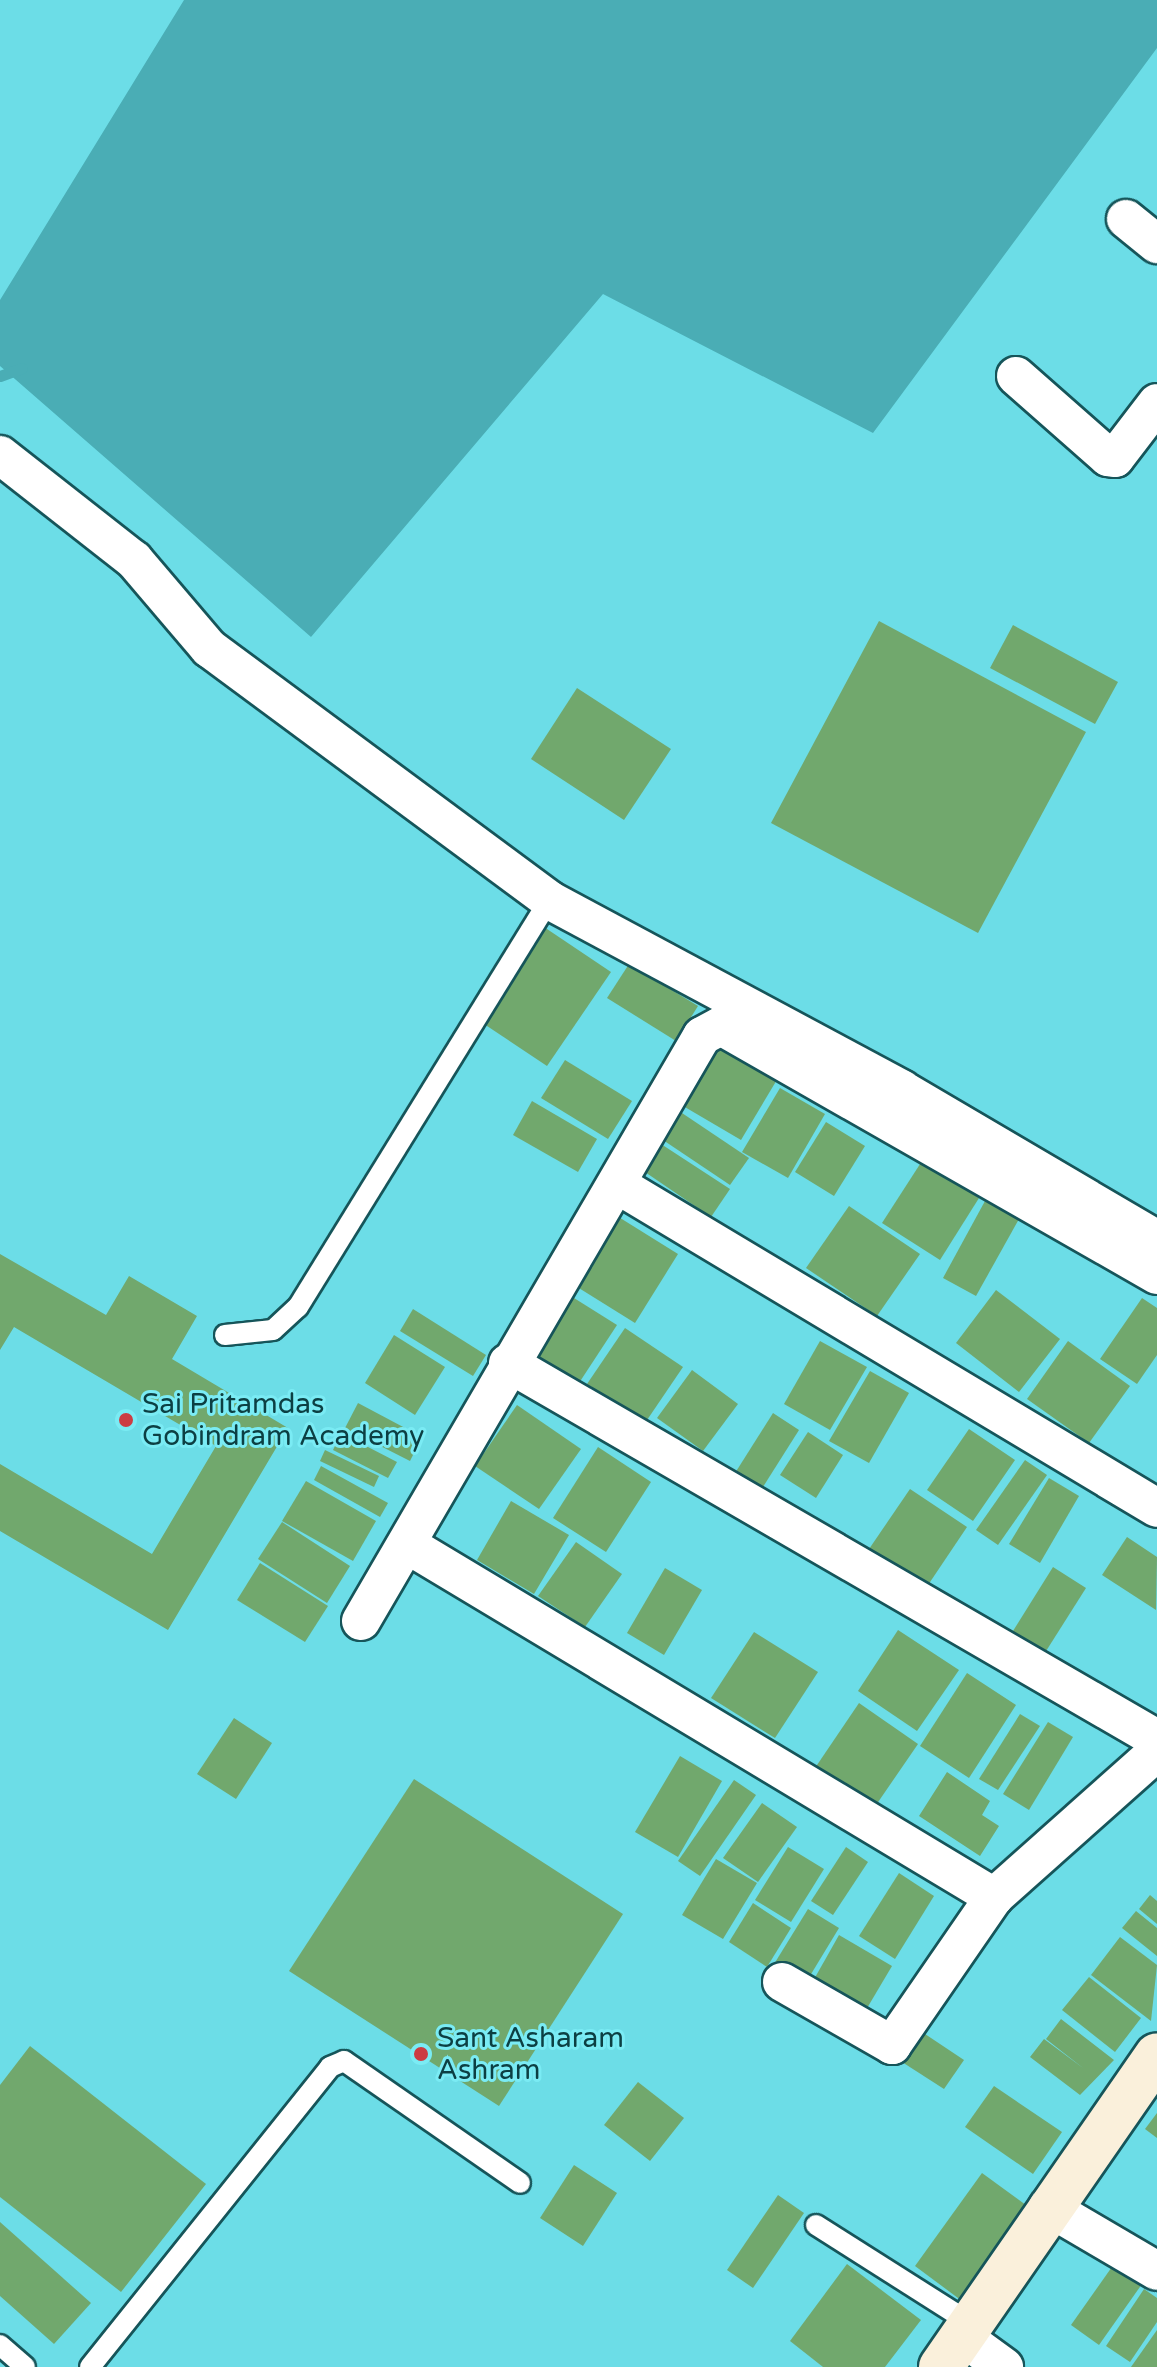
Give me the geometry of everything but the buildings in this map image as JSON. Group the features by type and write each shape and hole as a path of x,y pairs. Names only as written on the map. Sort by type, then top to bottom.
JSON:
{"street":[{"path":"1126,219 1157,244"},
{"path":"1016,376 1108,457 1144,445 1157,403"},
{"path":"0,455 134,560 209,648 549,900 901,1089 1157,1240"},
{"path":"361,1621 408,1545 508,1363 618,1185 702,1036 721,1026 1157,1275"},
{"path":"618,1185 1157,1508"},
{"path":"508,1363 1152,1730 994,1897 887,2047 782,1982"},
{"path":"408,1545 994,1897"},
{"path":"1004,2367 959,2343 1048,2207 1157,2055"},
{"path":"1048,2207 1157,2271"}],"lane":[{"path":"225,1335 273,1330 298,1307 549,900"},
{"path":"90,2367 330,2067 344,2061 520,2183"},
{"path":"816,2225 959,2343"},
{"path":"0,2345 25,2367"}],"water":[{"path":"184,0 1157,0 1157,48 873,433 603,294 311,637 0,366 0,300"}],"waterway":[{"path":"0,376 22,368"}],"place":[{"name":"Sai Pritamdas Gobindram Academy","path":"126,1420"},
{"name":"Sant Asharam Ashram","path":"421,2054"}]}
